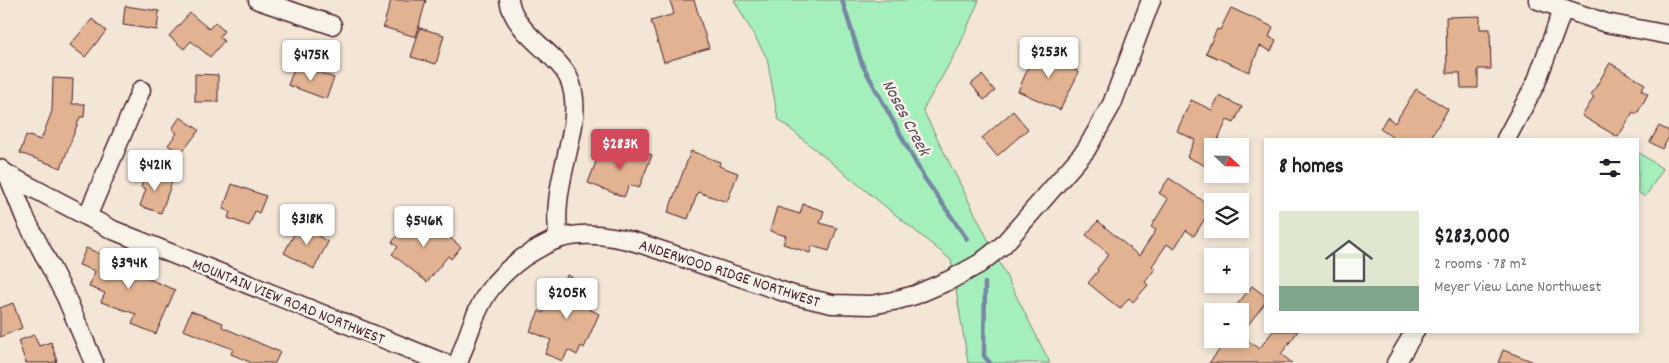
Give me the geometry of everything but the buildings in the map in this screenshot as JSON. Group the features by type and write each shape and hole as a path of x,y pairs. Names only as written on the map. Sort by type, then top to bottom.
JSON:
{"street":[{"path":"258,0 332,25"},
{"path":"509,0 515,15 526,33 561,68 572,85 575,112 559,193 557,220 559,238"},
{"name":"ANDERWOOD RIDGE NORTHWEST","path":"458,363 483,302 496,283 520,260 538,248 559,238 586,236 618,237 793,295 832,304 881,304 915,295 979,264 1003,245 1086,150 1112,104 1151,0"},
{"path":"1538,0 1606,23 1669,35"},
{"path":"1507,138 1536,83 1563,9"},
{"path":"87,217 141,90"},
{"path":"4,172 26,220 66,297 94,363"},
{"name":"MOUNTAIN VIEW ROAD NORTHWEST","path":"4,172 113,230 444,363"},
{"path":"1396,363 1413,333"}],"green space":[{"path":"734,0 979,0 959,47 923,110 1050,363 968,363 951,260 778,119 767,58"},
{"path":"1639,153 1663,169 1645,197 1639,193"}],"waterway":[{"name":"Noses Creek","path":"842,0 862,64 923,176 967,239"},
{"name":"Noses Creek","path":"985,283 984,356 990,363"}]}
